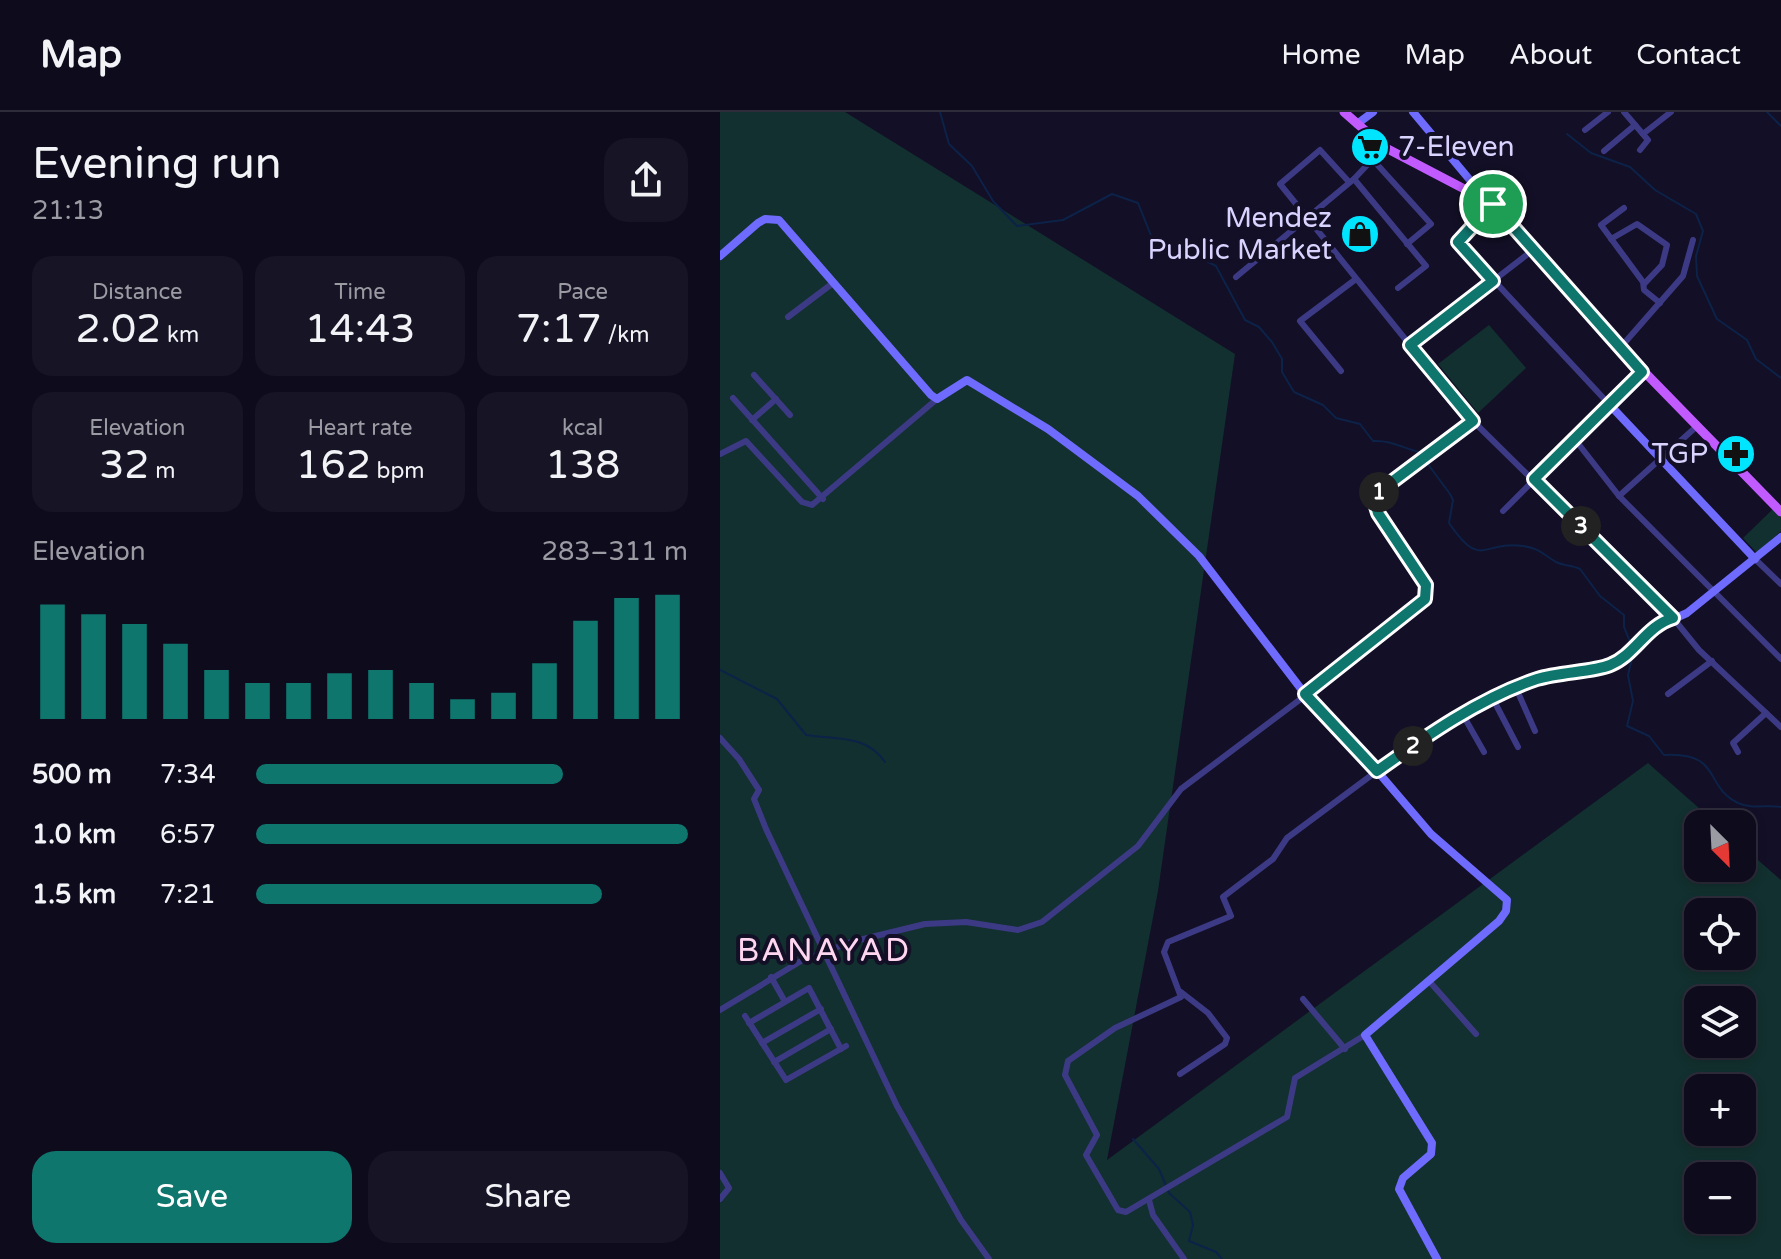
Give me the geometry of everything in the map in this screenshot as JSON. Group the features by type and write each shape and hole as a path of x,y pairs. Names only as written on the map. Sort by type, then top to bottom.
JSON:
{"main road":[{"path":"1344,112 1384,147 1465,182 1489,201 1642,372 1781,512"}],"street":[{"path":"1357,124 1373,112"},
{"path":"1413,112 1465,182"},
{"path":"1585,130 1608,112"},
{"path":"1624,112 1648,141 1640,150"},
{"path":"1643,134 1671,112"},
{"path":"1604,151 1635,125"},
{"path":"1236,277 1374,161 1384,147"},
{"path":"1398,288 1426,266 1351,180 1320,150 1280,184 1358,282 1473,421 1781,727"},
{"path":"1374,161 1431,224 1407,244"},
{"path":"1489,201 1458,242 1781,584"},
{"path":"1624,208 1600,223 1644,284 1644,290 1660,303"},
{"path":"720,256 758,223 771,218 783,223 937,399"},
{"path":"1611,239 1637,224 1667,245 1662,265 1644,284"},
{"path":"1620,348 1683,276 1693,240"},
{"path":"1410,345 1533,250"},
{"path":"1341,371 1300,321 1358,282"},
{"path":"788,317 833,283"},
{"path":"1503,511 1573,437 1642,372"},
{"path":"754,375 790,415"},
{"path":"720,454 746,441 807,506 823,499 937,399 967,380 1048,429 1138,496 1199,556 1305,694 1456,860 1507,900 1506,911 1499,921 1365,1035 1292,1081 1291,1111 1287,1117 1149,1200 1126,1212 1118,1210 1086,1155 1097,1135 1065,1068 1072,1056 1115,1028 1176,1002 1181,992"},
{"path":"733,398 823,499"},
{"path":"752,420 776,399"},
{"path":"720,1010 824,951 925,924 966,922 1018,930 1042,922 1138,846 1181,789 1425,599 1426,585 1378,513 1374,500 1473,421"},
{"path":"1619,496 1696,427"},
{"path":"1573,437 1619,496 1711,592 1781,659"},
{"path":"1180,1074 1225,1044 1227,1038 1208,1013 1181,992 1164,952 1168,942 1231,916 1223,897 1230,889 1273,859 1287,838 1377,771 1463,715 1516,688 1569,671 1612,665 1651,629 1687,613 1781,537"},
{"path":"1668,694 1712,661"},
{"path":"1516,688 1535,731"},
{"path":"1493,699 1518,747"},
{"path":"1738,752 1733,743 1766,713"},
{"path":"1463,715 1484,752"},
{"path":"720,738 739,759 759,790 754,799 925,1160 989,1259"},
{"path":"772,979 783,998"},
{"path":"1429,981 1476,1034"},
{"path":"809,988 821,1009 844,1047 786,1080 747,1019 783,998 809,988"},
{"path":"1303,999 1345,1049"},
{"path":"762,1043 821,1009"},
{"path":"774,1062 831,1029"},
{"path":"1365,1035 1432,1143 1431,1154 1403,1178 1399,1189 1437,1259"},
{"path":"720,1173 729,1188 720,1199"},
{"path":"1149,1200 1153,1215 1184,1259"}],"green space":[{"path":"720,112 845,112 1235,354 1158,891 1107,1160 1648,763 1701,810 1684,810 1684,882 1756,882 1756,858 1781,880 1781,1259 720,1259"},
{"path":"1489,325 1526,368 1478,413 1438,364"},
{"path":"1773,509 1781,517 1781,531 1757,553 1743,538"}],"waterway":[{"path":"940,112 949,144 972,166 993,201 1017,226 1063,220 1112,194 1138,203 1156,248 1198,257 1216,266 1245,320 1259,327 1272,342 1282,359 1282,372 1294,392 1323,405 1336,418 1360,424 1373,441 1419,452 1450,494 1453,500 1449,523 1469,546 1476,550 1509,545 1529,547 1559,563 1580,569 1600,596 1624,615 1624,627 1631,644"},
{"path":"1767,112 1781,126"},
{"path":"1567,134 1591,153 1630,167 1655,190 1696,214 1703,231 1696,256 1697,276 1717,319 1747,340 1756,359 1781,378"},
{"path":"1634,650 1628,675 1633,701 1627,726 1649,736 1664,755 1683,756 1704,764 1720,788 1738,803 1781,807"},
{"path":"720,670 777,699 806,735 859,742 885,762"},
{"path":"1133,1139 1159,1169 1169,1193 1190,1212 1193,1225 1189,1241 1216,1252 1222,1259"}],"place":[{"name":"7-Eleven","path":"1370,147"},
{"name":"Mendez Public Market","path":"1360,234"},
{"name":"TGP","path":"1736,454"}],"district":[{"name":"BANAYAD","path":"824,951"}],"route":[{"path":"1493,204 1642,372 1534,479 1673,618 1651,629 1612,665 1560,673 1516,688 1463,715 1377,771 1305,694 1364,651 1425,599 1426,585 1378,513 1374,500 1385,487 1473,421 1410,345 1493,281 1458,242 1493,204"}]}
